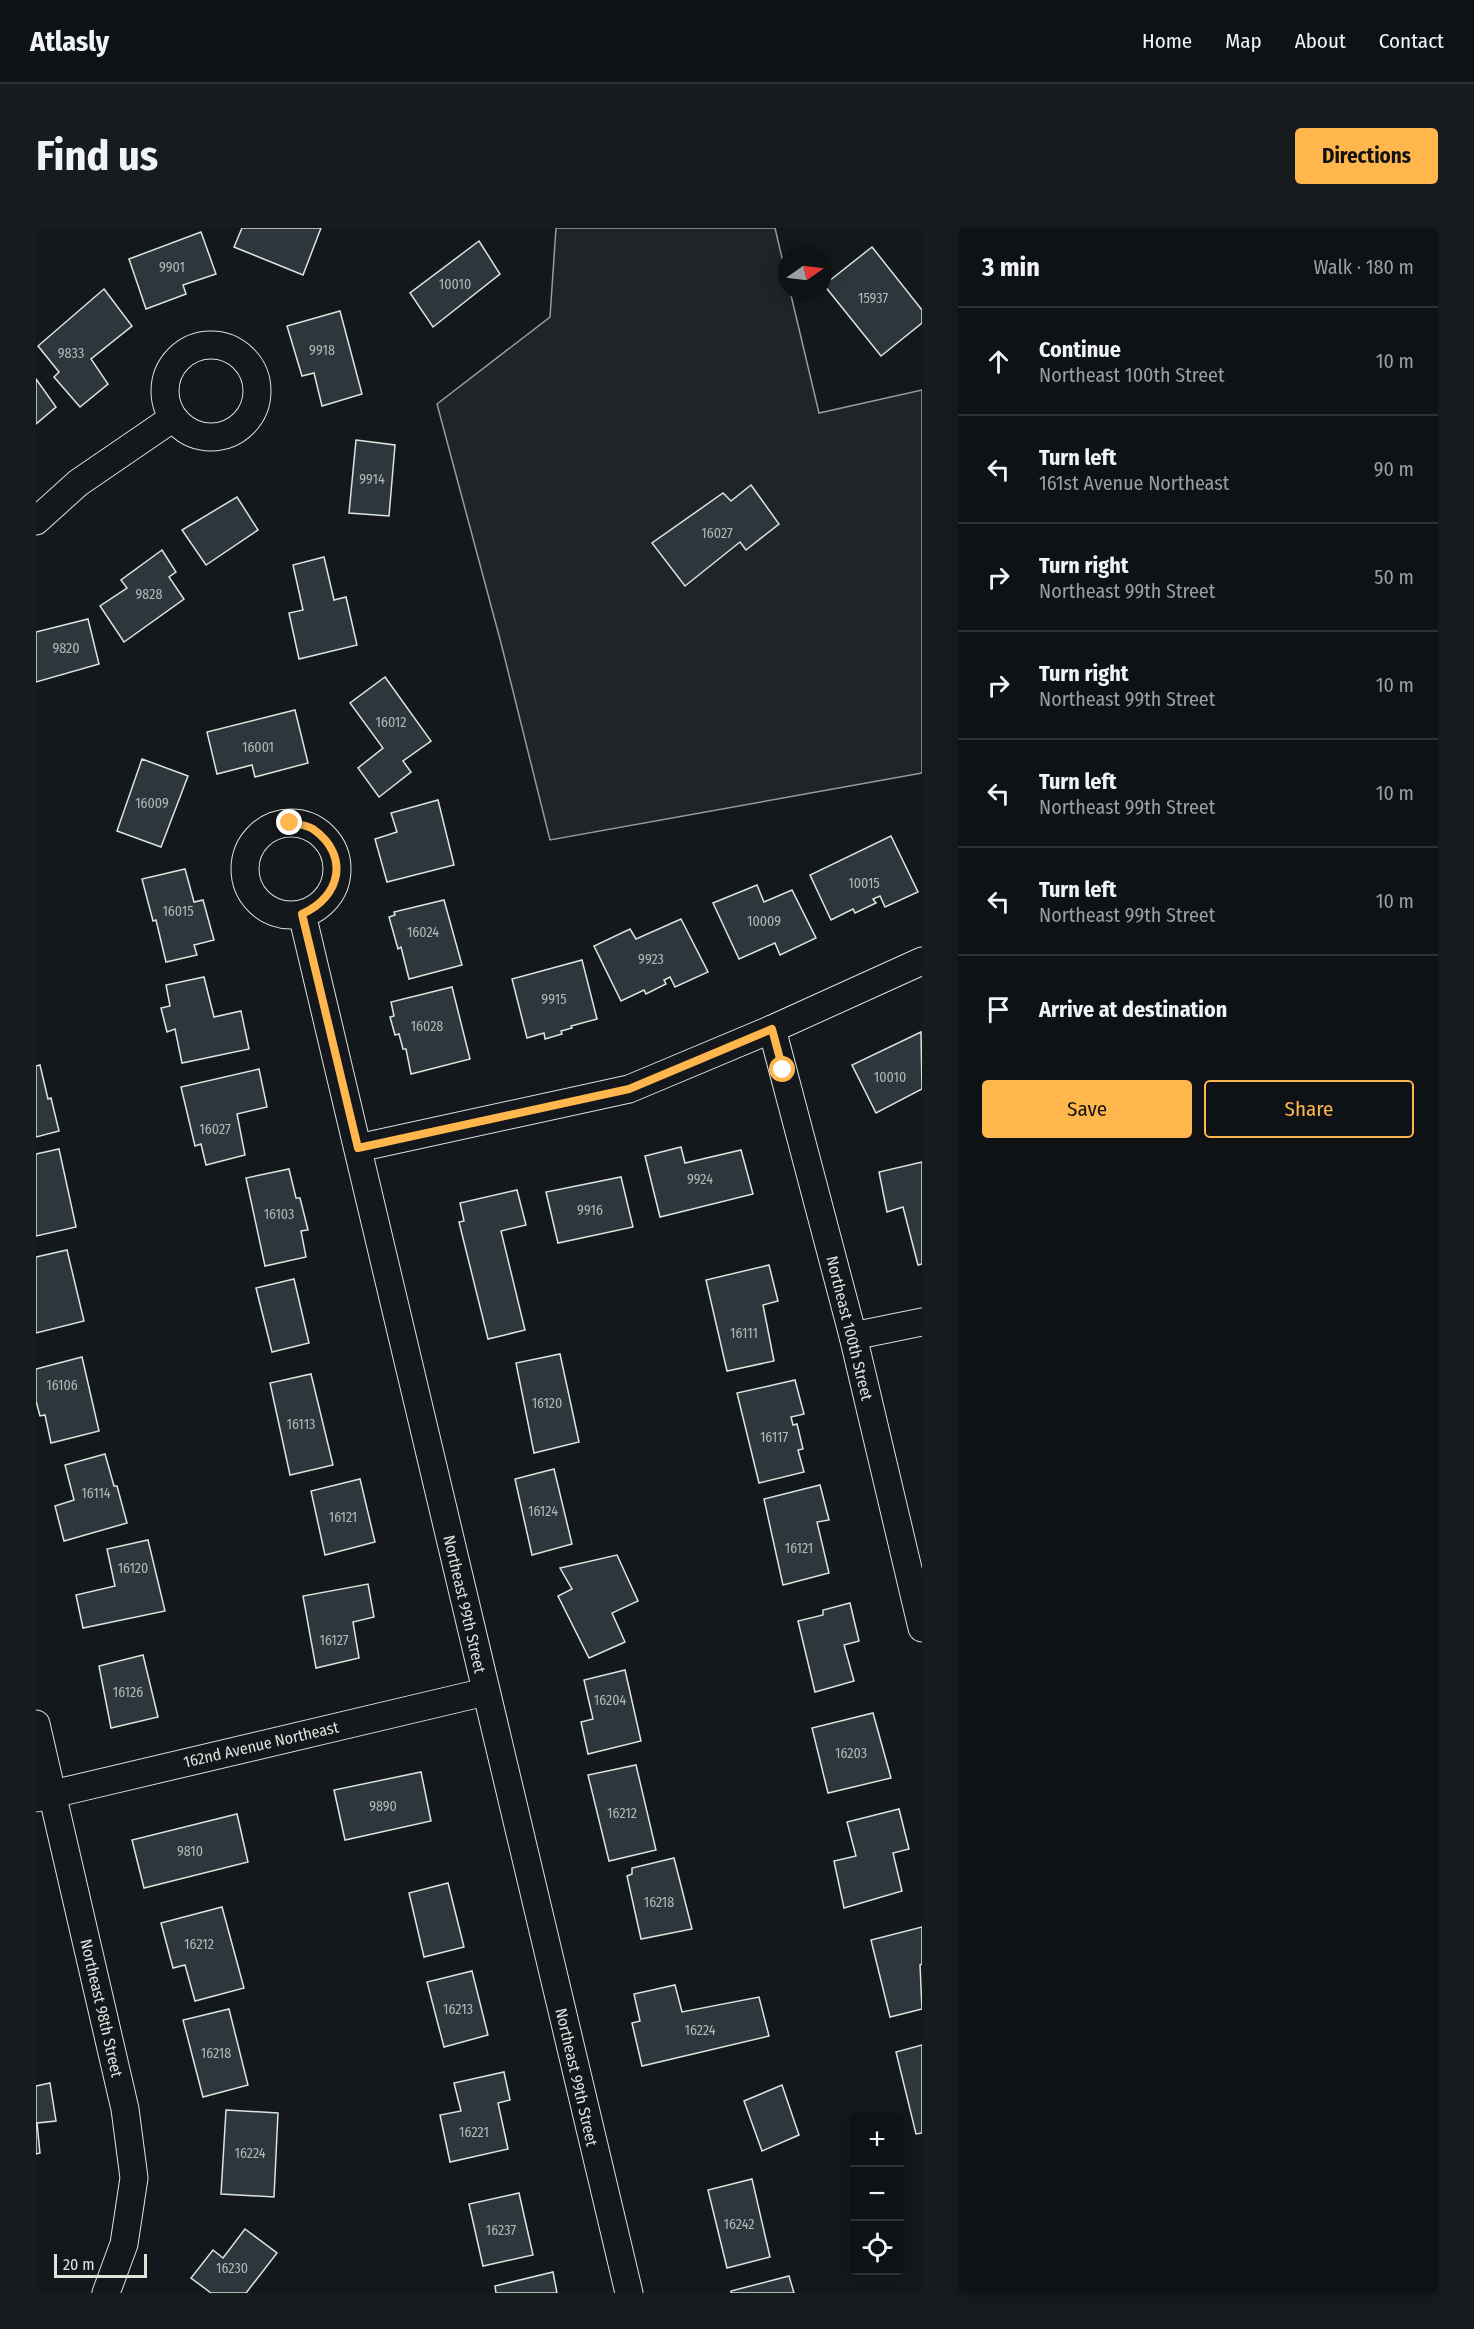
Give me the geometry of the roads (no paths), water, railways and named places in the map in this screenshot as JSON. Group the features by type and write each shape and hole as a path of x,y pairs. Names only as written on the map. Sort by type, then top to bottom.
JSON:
{"street":[{"path":"36,521 78,483 173,418"},
{"name":"Northeast 99th Street","path":"302,914 629,2293"},
{"path":"358,1148 629,1089 772,1029 922,961"},
{"name":"Northeast 100th Street","path":"772,1029 853,1336 922,1628"},
{"path":"853,1336 922,1322"},
{"name":"162nd Avenue Northeast","path":"44,1796 485,1692"},
{"name":"Northeast 98th Street","path":"36,1724 44,1796 126,2109 134,2178 124,2244 106,2293"}]}
